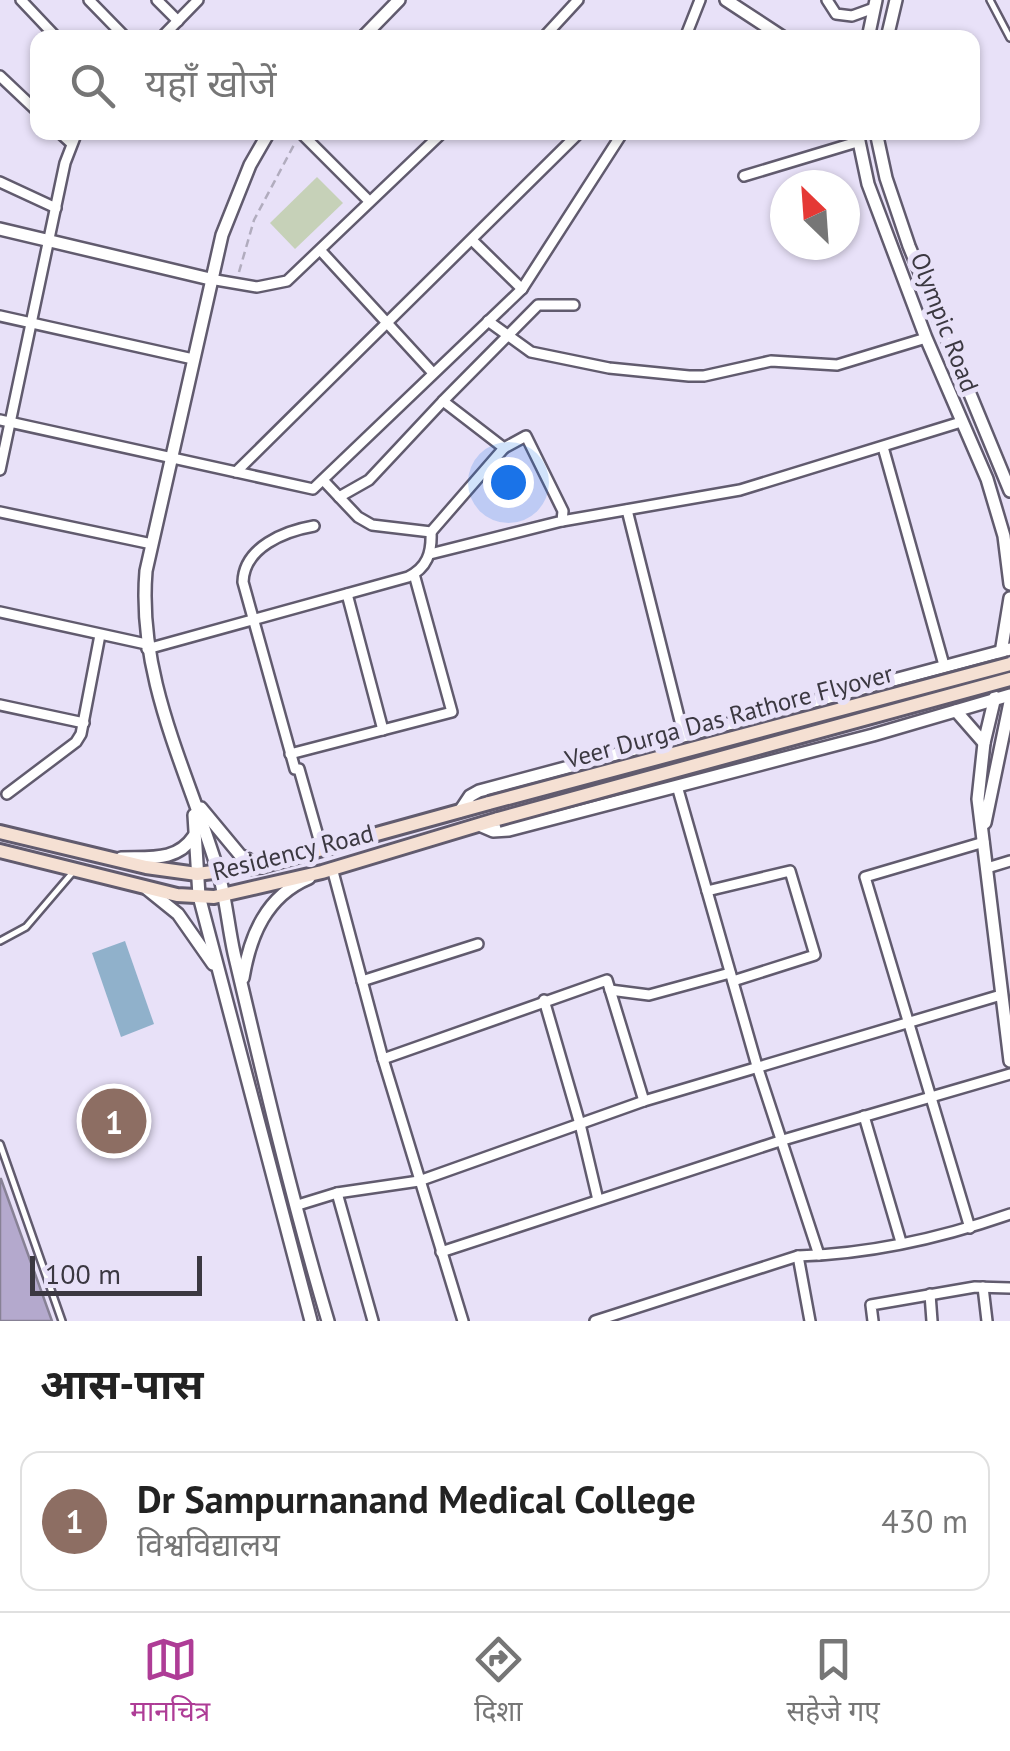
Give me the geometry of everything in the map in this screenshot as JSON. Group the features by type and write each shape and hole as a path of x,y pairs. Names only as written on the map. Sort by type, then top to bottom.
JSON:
{"main road":[{"name":"Veer Durga Das Rathore Flyover","path":"460,811 1010,664"},
{"name":"Veer Durga Das Rathore Flyover","path":"479,825 1010,680"},
{"name":"Residency Road","path":"0,832 146,867 198,874 261,866 460,811"},
{"name":"Residency Road","path":"0,850 177,894 224,895 327,870 479,825"}],"street":[{"path":"21,0 49,30"},
{"path":"90,0 118,30"},
{"path":"157,0 178,20"},
{"path":"169,30 198,0"},
{"path":"378,0 389,11"},
{"path":"370,30 399,0"},
{"path":"552,29 578,0"},
{"path":"688,30 700,0"},
{"path":"726,0 772,30"},
{"path":"826,0 842,16 852,16 875,4"},
{"path":"889,30 896,0"},
{"path":"870,30 875,4"},
{"path":"0,76 30,104"},
{"path":"67,140 70,143"},
{"path":"0,470 5,421 72,140"},
{"path":"264,140 222,235 210,279 152,544 142,608 146,647 165,718 218,872 242,985 328,1321"},
{"path":"308,140 367,199"},
{"path":"0,229 235,286 267,287 287,281 435,140"},
{"path":"236,472 572,140"},
{"path":"5,421 313,489 522,288 618,140"},
{"path":"744,176 848,140"},
{"name":"Olympic Road","path":"858,140 868,184 995,506 1004,536 1010,584"},
{"name":"Olympic Road","path":"878,140 886,178 910,246 1010,490"},
{"path":"0,182 56,208"},
{"path":"472,240 522,288"},
{"path":"321,251 433,374"},
{"path":"339,497 369,480 538,304 574,305"},
{"path":"0,316 193,359"},
{"path":"488,321 531,352 609,368 689,376 770,361 836,364 926,338"},
{"path":"443,400 504,448"},
{"path":"430,554 562,521 740,490 961,422"},
{"path":"0,612 146,647 414,574 430,554 431,532 504,448 526,436 563,511 562,521"},
{"path":"883,447 944,666"},
{"path":"323,480 372,526 431,532"},
{"path":"628,510 684,737"},
{"path":"0,512 152,544"},
{"path":"314,526 283,534 249,559 243,582 290,754 295,769 299,768 322,850"},
{"path":"290,754 452,712 414,574"},
{"path":"347,594 383,730"},
{"path":"1010,598 1006,650 984,743 978,799 1010,1061"},
{"path":"7,794 76,742 84,724 100,635"},
{"path":"460,811 470,796 479,791 1006,650"},
{"path":"479,825 493,832 509,830 1010,699 984,837"},
{"path":"0,705 84,724"},
{"path":"956,711 984,743"},
{"path":"677,786 757,1066 819,1255"},
{"path":"192,797 199,896 311,1321"},
{"path":"192,797 232,846 261,866"},
{"path":"106,858 168,856 182,852 195,834"},
{"path":"970,1228 865,877 984,837"},
{"path":"987,868 1010,861"},
{"path":"242,985 247,954 261,917 301,881 327,870 462,1321"},
{"path":"610,990 649,995 814,954 790,871 707,891"},
{"path":"142,885 178,914 221,976"},
{"path":"362,981 478,944"},
{"path":"383,1060 607,980 644,1101"},
{"path":"298,1205 337,1193 419,1181 644,1101 1002,995"},
{"path":"544,1000 598,1200"},
{"path":"441,1252 783,1140 1010,1074"},
{"path":"864,1116 902,1242"},
{"path":"337,1193 373,1321"},
{"path":"595,1321 798,1256 902,1242 970,1228 1010,1214"},
{"path":"798,1256 810,1321"},
{"path":"984,1287 987,1321"},
{"path":"873,1321 871,1304 984,1287 1010,1288"},
{"path":"930,1294 932,1321"}],"lane":[{"path":"990,0 1010,38"},
{"path":"0,941 26,927 75,870"},
{"path":"0,1144 62,1321"}],"path":[{"path":"244,278 238,274 254,220 297,140"}],"green space":[{"path":"317,177 343,203 295,249 270,223"}],"water":[{"path":"125,941 154,1024 121,1037 92,953"}],"building":[{"path":"1,1179 52,1321 0,1321"}],"place":[{"name":"Dr Sampurnanand Medical College","path":"114,1121"}]}
